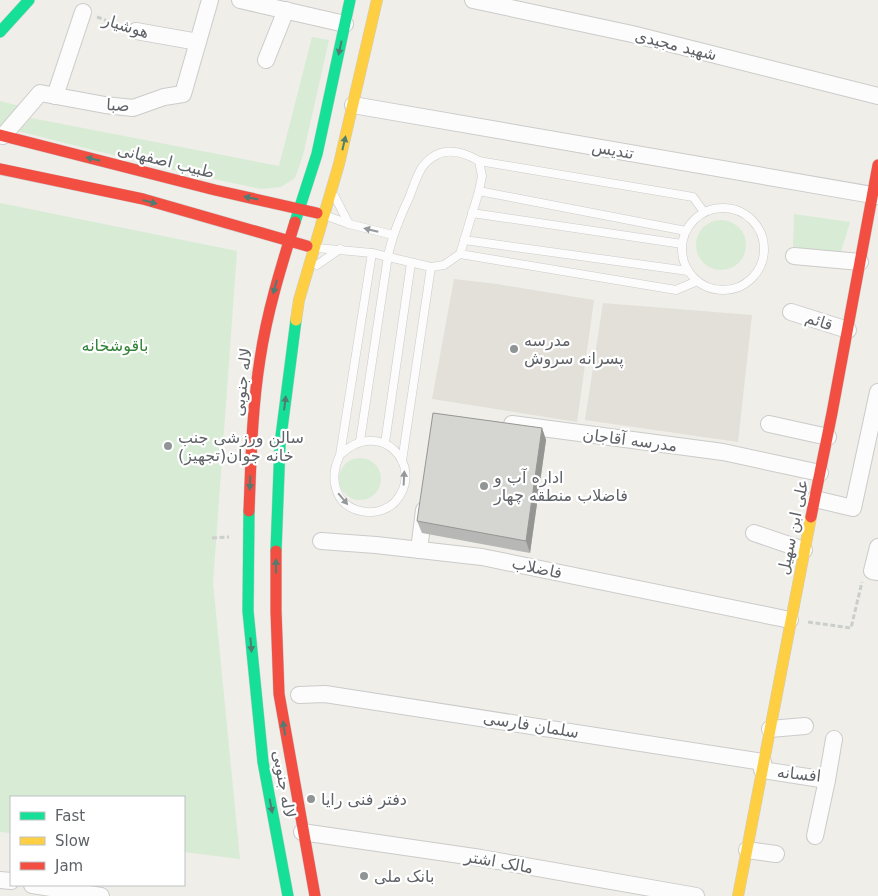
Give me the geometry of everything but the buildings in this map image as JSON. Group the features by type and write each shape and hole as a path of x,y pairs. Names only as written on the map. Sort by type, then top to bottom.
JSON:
{"main road":[{"path":"0,32 29,0"},
{"name":"لاله جنوبی","path":"288,896 263,762 255,698 248,611 248,536 252,444 260,359 274,289 317,154 350,0"},
{"name":"لاله جنوبی","path":"315,896 302,832 279,694 276,528 280,444 300,300 353,105 377,0"},
{"name":"طبیب اصفهانی","path":"2,136 215,190 324,215"},
{"name":"علی ابن سهیل","path":"738,896 790,620 828,436 860,262 875,195 878,165"},
{"path":"0,169 143,200 314,248"}],"street":[{"name":"صبا","path":"2,136 40,93 133,108 164,97 183,94 210,0"},
{"path":"240,0 345,24"},
{"name":"شهید مجیدی","path":"473,0 632,34 878,96"},
{"path":"266,60 286,10"},
{"name":"هوشیار","path":"55,96 83,12"},
{"name":"هوشیار","path":"136,31 198,42"},
{"name":"تندیس","path":"353,105 875,195"},
{"path":"794,256 860,262"},
{"name":"قائم","path":"790,312 848,330"},
{"path":"815,499 853,508 878,392"},
{"name":"مدرسه آقاجان","path":"496,422 723,452 820,473"},
{"path":"769,424 828,436"},
{"path":"419,550 427,492"},
{"path":"754,533 804,550"},
{"name":"فاضلاب","path":"320,541 376,545 482,557 790,620"},
{"path":"875,571 878,547"},
{"name":"سلمان فارسی","path":"299,695 325,694 763,766"},
{"path":"770,729 805,726"},
{"name":"افسانه","path":"763,766 827,780 834,739"},
{"path":"815,836 827,780"},
{"name":"مالک اشتر","path":"302,832 481,858 696,896"},
{"path":"747,850 776,854"},
{"path":"38,886 101,896"}],"lane":[{"path":"360,441 392,235 422,167 433,156 450,150 466,153 478,161 692,197 704,212"},
{"path":"314,248 372,253 431,267 444,265 460,254 482,176 478,161"},
{"path":"331,190 349,224"},
{"path":"479,191 686,231"},
{"path":"717,208 730,208 743,212 754,220 761,232 764,244 764,258 758,270 749,281 737,287 723,290 710,288 697,281 688,270 683,258 682,244 686,231 694,220 704,212 717,208"},
{"path":"472,213 682,244"},
{"path":"324,215 349,224 392,235"},
{"path":"464,240 688,270"},
{"path":"307,272 340,249"},
{"path":"340,455 349,446 360,441 373,440 385,443 395,451 402,461 406,473 400,496 382,510 360,511 349,506 341,499 335,489 333,477 340,455 372,253"},
{"path":"460,254 676,290 697,281"},
{"path":"385,443 411,263"},
{"path":"402,461 431,267"}],"path":[{"name":"هوشیار","path":"83,12 136,31"},
{"path":"212,538 235,537"},
{"path":"790,620 851,628 865,569 875,571"}],"shaded area":[{"name":"مدرسه پسرانه سروش","path":"454,279 594,300 577,422 432,399"},
{"path":"603,303 752,315 738,442 585,420"}],"green space":[{"path":"312,37 329,40 303,155 295,178 281,187 261,189 168,169 18,131 31,118 279,166"},
{"path":"0,101 19,106 0,128"},
{"name":"باقوشخانه","path":"0,203 237,251 213,583 240,859 185,852 185,796 10,796 10,833 0,832"},
{"path":"794,214 850,222 840,255 793,247"},
{"path":"726,220 739,227 745,235 745,255 739,263 731,269 716,270 703,263 697,255 696,240 703,227 711,221"},
{"path":"364,458 372,461 378,467 381,479 378,491 372,497 356,500 348,497 342,491 339,475 342,467 348,461"}],"traffic: fast":[{"path":"0,32 29,0"},
{"path":"295,222 317,154 350,0"},
{"path":"276,551 280,444 296,320"},
{"path":"249,511 248,611 263,762 288,896"}],"traffic: slow":[{"path":"296,320 299,300 339,164 377,0"},
{"path":"738,896 811,517"}],"traffic: jam":[{"path":"0,135 215,190 317,213"},
{"path":"811,517 878,165"},
{"path":"0,169 143,199 307,246"},
{"path":"249,511 251,454 260,359 270,307 295,222"},
{"path":"276,551 279,694 315,896"}],"place":[{"name":"مدرسه پسرانه سروش","path":"514,349"},
{"name":"سالن ورزشی جنب خانه جوان(تجهیز)","path":"168,446"},
{"name":"اداره آب و فاضلاب منطقه چهار","path":"484,486"},
{"name":"دفتر فنی رایا","path":"311,799"},
{"name":"بانک ملی","path":"364,876"}]}
